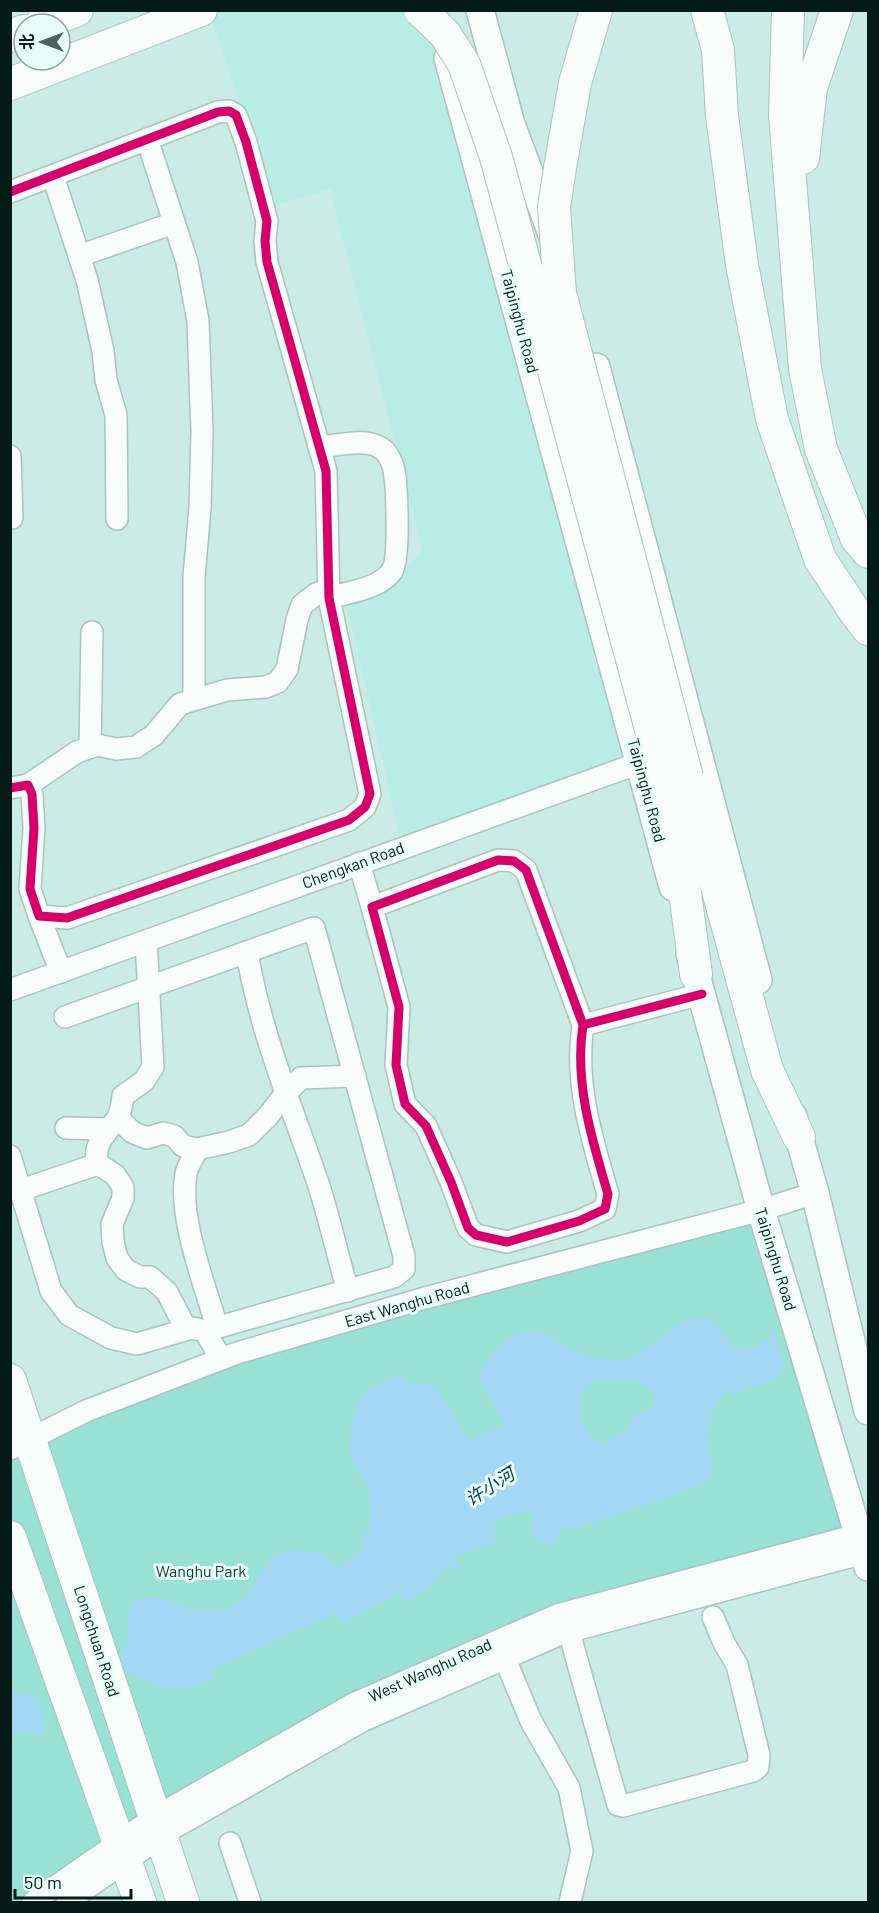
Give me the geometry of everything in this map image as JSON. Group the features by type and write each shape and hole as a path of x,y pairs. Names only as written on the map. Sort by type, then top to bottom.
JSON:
{"highway":[{"path":"72,47 170,10"},
{"path":"10,84 201,10"},
{"path":"420,10 445,34 464,64 496,157 677,783 767,1070 799,1137"},
{"path":"596,10 575,83 554,207 560,293 677,783 675,819 699,984"},
{"path":"707,10 718,50 722,116 742,266 772,419 820,559 868,629"},
{"path":"766,10 765,120 768,165 791,438 802,506"},
{"path":"788,10 785,115 805,369 821,449 857,539 868,552"},
{"path":"794,237 811,88 837,10"},
{"name":"Longchuan Road","path":"10,1380 20,1444 183,1902"},
{"path":"10,1537 140,1902"}],"main road":[{"name":"Taipinghu Road","path":"435,10 761,1210 866,1548"},
{"path":"480,10 512,124 583,321 815,1193 868,1411"}],"street":[{"path":"10,192 218,112 229,111 236,115 246,142 267,221 265,241 267,262 326,471 329,594 370,794 365,807 349,820 67,918 39,916"},
{"path":"147,139 187,261 198,321 202,432 200,508 194,577 194,698"},
{"path":"53,176 87,280 98,327 106,380 116,415 117,519"},
{"path":"79,256 174,223"},
{"path":"61,972 30,889 34,828 32,794 19,786 77,752 90,747 97,745 116,749 136,747 154,735 180,704 194,698 227,690 266,687 278,682 287,669 302,604 316,594 329,594 381,582 393,570 397,550 394,468 387,454 378,446 363,443 320,447"},
{"path":"10,456 12,518"},
{"path":"90,747 92,632"},
{"name":"Chengkan Road","path":"10,990 640,762 698,747"},
{"path":"359,864 399,1007 396,1065 405,1104 426,1126 468,1228 476,1235 507,1242 579,1221 604,1209 608,1194 584,1101 580,1069 583,1025 526,870 513,861 498,860 372,907"},
{"path":"10,1156 51,1291 69,1315 111,1338 138,1344 203,1329 348,1291 394,1277 404,1269 404,1256 314,928 65,1017"},
{"path":"146,940 153,1067 144,1081 123,1096 113,1123 96,1149 95,1156 98,1164 115,1175 123,1187 123,1198 112,1224 117,1258 126,1270 140,1276 150,1277 167,1292 203,1329 221,1359"},
{"path":"247,952 266,1036 317,1182 348,1291"},
{"path":"583,1025 699,984"},
{"path":"66,1128 113,1123 147,1138 163,1133 174,1136 183,1146 197,1149 249,1135 300,1078 355,1076"},
{"path":"197,1149 186,1173 186,1202 203,1329"},
{"path":"21,1190 98,1164"},
{"name":"East Wanghu Road","path":"20,1444 86,1411 221,1359 424,1298 761,1210 815,1193"},
{"name":"West Wanghu Road","path":"158,1827 362,1721 569,1632 866,1548"},
{"name":"West Wanghu Road","path":"33,1902 121,1852 353,1704 557,1615 866,1548"},
{"path":"569,1632 618,1805 624,1806 753,1771 758,1767 759,1755 737,1665 713,1617"},
{"path":"505,1659 531,1721 569,1788 582,1851 570,1902"},
{"path":"230,1843 250,1902"},
{"name":"West Wanghu Road","path":"67,1902 121,1852"}],"shaded area":[{"path":"208,11 435,11 640,762 402,848 346,600 390,588 422,550 330,189 275,205"}],"green space":[{"name":"Wanghu Park","path":"761,1210 860,1534 557,1615 33,1902 11,1902 11,1449 237,1353"}],"water":[{"name":"许小河","path":"689,1318 710,1318 735,1348 750,1349 768,1340 773,1328 783,1363 782,1373 765,1384 745,1388 734,1395 728,1388 714,1402 717,1407 707,1413 713,1420 708,1425 707,1437 712,1469 708,1478 695,1488 574,1529 562,1526 554,1546 531,1537 532,1510 494,1519 498,1542 454,1556 460,1567 454,1571 448,1564 427,1590 406,1602 398,1594 342,1624 337,1612 212,1670 215,1679 201,1685 190,1688 169,1688 148,1682 124,1671 120,1653 127,1646 128,1615 133,1601 150,1597 198,1610 223,1609 234,1606 243,1599 267,1564 274,1556 284,1551 321,1553 337,1570 364,1546 359,1541 369,1530 369,1498 367,1486 352,1459 350,1440 357,1405 373,1388 402,1373 407,1383 430,1384 445,1401 469,1440 505,1425 477,1376 500,1345 520,1332 539,1332 588,1358 613,1360 633,1358","holes":["596,1378 638,1381 654,1393 653,1409 637,1414 624,1431 606,1443 593,1439 580,1419 580,1394"]},
{"path":"11,1692 37,1696 46,1734 11,1733"}],"cycle path":[{"path":"10,192 218,112 229,111 236,115 246,142 267,221 265,241 267,262 326,471 329,598 370,794 365,807 349,820 67,918 39,916 30,889 34,828 32,794 28,785 10,788"},
{"path":"583,1025 581,1046 583,1089 586,1111 608,1194 605,1209 579,1221 507,1242 476,1235 468,1228 426,1126 405,1104 396,1065 399,1007 372,907 498,860 514,861 526,870 583,1025 702,994"}]}
